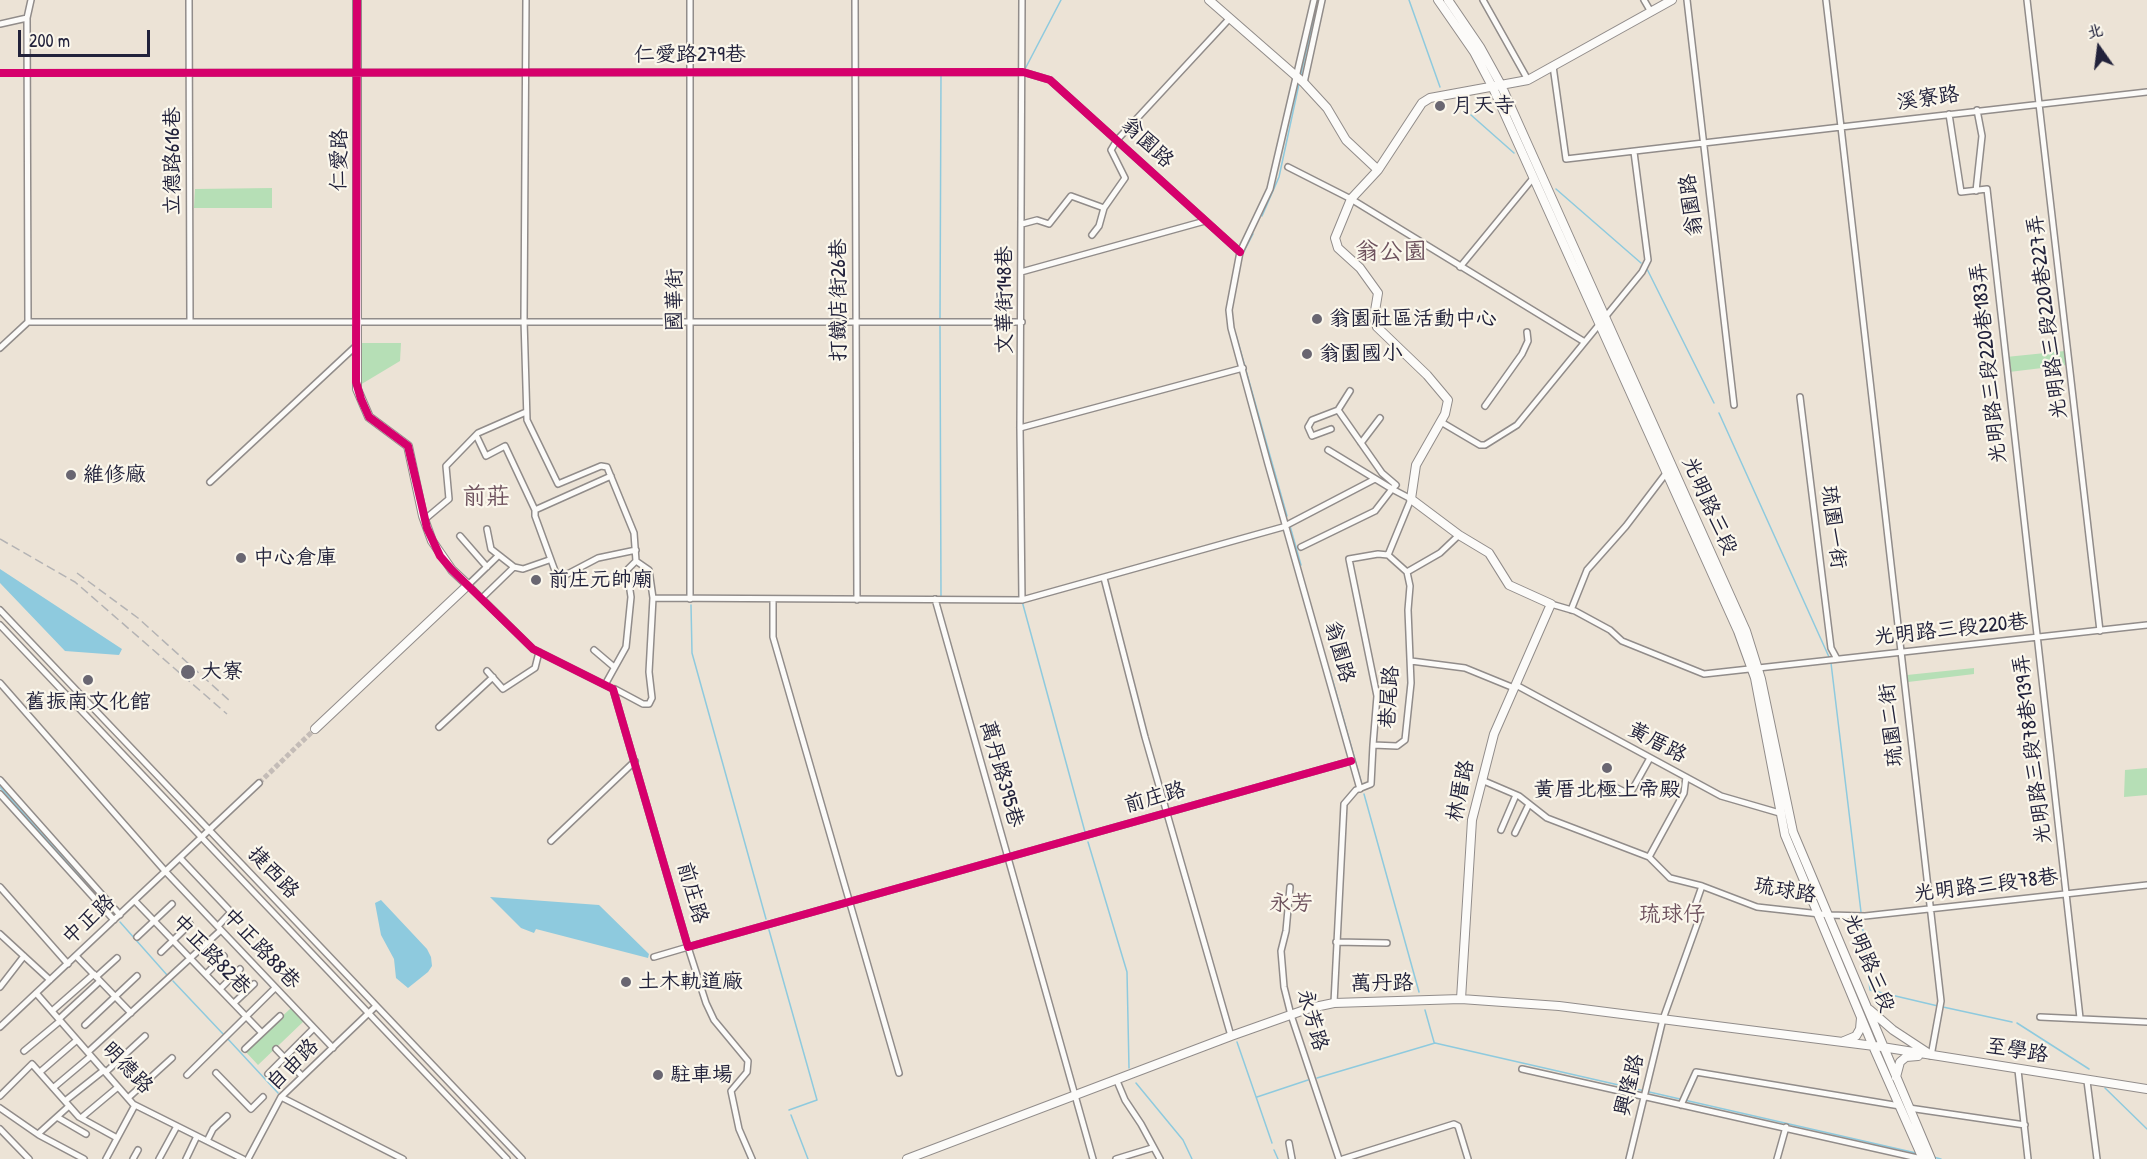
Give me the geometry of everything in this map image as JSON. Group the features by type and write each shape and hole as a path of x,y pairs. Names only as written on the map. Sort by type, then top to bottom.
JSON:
{"street":[{"path":"28,322 27,18 31,0"},
{"name":"立德路616巷","path":"189,0 190,321"},
{"name":"仁愛路","path":"357,0 357,321"},
{"path":"526,0 524,320 526,412 537,442 558,484 601,466 607,468 634,533 636,561 627,570 631,597 626,647 606,683"},
{"name":"國華街","path":"690,0 692,321 690,599"},
{"name":"打鐵店街26巷","path":"855,0 856,600"},
{"name":"文華街148巷","path":"1020,600 1022,0"},
{"path":"1209,0 1304,83 1328,108 1346,140 1378,170"},
{"name":"翁園路","path":"1314,0 1270,189 1240,252 1229,310 1360,789"},
{"path":"1304,83 1322,0"},
{"name":"光明路三段","path":"1438,0 1497,87"},
{"name":"光明路三段","path":"1448,0 1480,47 1537,175 1605,316 1755,669 1785,813 1829,915 1863,1008 1873,1047 1905,1107"},
{"path":"1484,0 1528,80"},
{"path":"1644,0 1651,12"},
{"path":"1459,535 1440,553 1407,572 1388,555 1411,499 1416,465 1441,422 1448,405 1446,395 1377,327 1374,317 1378,293 1360,267 1338,248 1335,238 1351,199 1378,170 1422,104 1430,98 1528,80 1672,0"},
{"name":"翁園路","path":"1688,0 1734,405"},
{"path":"1826,0 1841,127"},
{"name":"光明路三段220巷227弄","path":"2027,0 2100,631"},
{"path":"0,24 27,18"},
{"path":"1092,235 1099,226 1104,208 1125,178 1111,150 1117,140 1230,18"},
{"name":"溪寮路","path":"1553,66 1566,159 2147,92"},
{"name":"仁愛路279巷","path":"0,73 525,74 1023,71"},
{"name":"翁園路","path":"1023,71 1050,80 1240,252"},
{"path":"1976,190 1982,136 1977,110"},
{"name":"光明路三段220巷183弄","path":"1949,114 1958,187 1961,192 1986,189 2037,637"},
{"name":"琉園二街","path":"1841,127 1941,1005 1931,1056"},
{"path":"1441,422 1480,445 1485,445 1517,425 1647,264 1634,152"},
{"path":"1288,167 1351,199 1583,341"},
{"path":"1460,267 1537,175"},
{"name":"光明路三段","path":"1537,175 1598,325 1669,469"},
{"path":"1022,224 1037,220 1049,224 1071,196 1104,208"},
{"path":"1021,272 1205,221"},
{"path":"0,348 28,322 524,320 1022,322"},
{"path":"357,321 356,382 360,399 369,417 408,446 424,520 440,556 526,643 539,652 606,683 643,704 649,704 652,698 649,672 653,598 649,570 636,561"},
{"path":"1485,406 1522,354 1528,340 1527,332"},
{"path":"210,482 357,345"},
{"path":"1020,428 1243,368"},
{"path":"1330,429 1312,436 1308,427 1312,420 1338,410 1350,391"},
{"name":"琉園一街","path":"1800,397 1831,648 1837,658"},
{"path":"1301,547 1375,511 1396,485 1382,473 1338,410"},
{"path":"424,520 449,499 446,466 477,437 478,433 526,412"},
{"path":"1362,442 1380,418"},
{"path":"477,437 486,456 505,446 535,510 549,560 558,579 598,558 636,550"},
{"path":"1328,450 1411,499 1459,535 1489,553 1509,585 1551,604 1571,610 1610,630 1622,641 1704,674 1755,669"},
{"path":"1571,610 1587,570 1626,526 1669,469"},
{"path":"535,510 611,476"},
{"path":"653,598 1020,600 1104,579 1286,525 1375,479"},
{"path":"487,529 490,546 498,556 514,567 523,569 549,560"},
{"path":"460,536 487,567"},
{"name":"翁園路","path":"1373,745 1377,696 1349,559 1378,554 1388,555"},
{"path":"315,729 498,556"},
{"path":"482,598 514,567"},
{"name":"巷尾路","path":"1360,789 1368,787 1372,781 1373,745 1397,746 1405,740 1411,661 1408,610 1410,586 1407,572"},
{"path":"1104,579 1167,813 1231,1036"},
{"path":"773,599 773,637 899,1073"},
{"name":"萬丹路395巷","path":"935,599 1093,1159"},
{"name":"林厝路","path":"1461,999 1470,834 1484,781 1488,752 1551,604"},
{"name":"捷西路","path":"0,610 522,1159"},
{"name":"捷西路","path":"0,625 504,1158"},
{"name":"光明路三段220巷","path":"1755,669 1837,658 2147,626"},
{"name":"光明路三段78巷139弄","path":"2037,637 2080,1018"},
{"path":"594,650 614,667"},
{"path":"487,671 503,688 535,668 539,652"},
{"name":"黃厝路","path":"1411,661 1465,668 1515,686 1686,777 1740,803 1785,813"},
{"path":"439,727 493,677"},
{"name":"中正路88巷","path":"0,683 166,872 333,1048"},
{"name":"前庄路","path":"613,688 688,946 1351,761"},
{"path":"1613,786 1627,794 1631,792 1650,758"},
{"path":"551,841 635,761"},
{"path":"1484,781 1516,795 1547,818 1649,857 1684,794 1686,777"},
{"path":"0,780 120,915"},
{"path":"209,830 259,783"},
{"name":"永芳路","path":"1334,1003 1344,804 1349,796 1360,789"},
{"path":"0,794 114,920"},
{"path":"1501,830 1516,795"},
{"path":"1515,833 1529,804"},
{"name":"光明路三段","path":"1785,813 1785,835 1819,914 1896,1078 1905,1107"},
{"name":"中正路","path":"1,1025 209,830"},
{"name":"琉球路","path":"1649,857 1670,878 1702,886 1757,907 1829,915"},
{"path":"53,1088 191,957 231,912 180,858"},
{"name":"光明路三段78巷","path":"1829,915 1865,916 2147,885"},
{"path":"1663,1019 1700,916 1696,903 1702,886"},
{"path":"0,887 68,964"},
{"name":"永芳路","path":"1290,887 1286,931 1281,951 1291,1015 1341,1159 1454,1124 1458,1126 1468,1159"},
{"name":"中正路82巷","path":"135,901 262,1033"},
{"path":"137,937 172,904"},
{"path":"160,952 190,924"},
{"path":"0,934 50,980"},
{"path":"0,947 6,940"},
{"path":"1336,942 1387,943"},
{"path":"654,957 688,946 706,1003 714,1020 748,1061 747,1072 731,1091 740,1129 752,1159"},
{"path":"0,987 24,956"},
{"path":"76,956 131,1013"},
{"path":"206,974 224,956"},
{"path":"24,1051 59,1020 117,958"},
{"path":"221,988 240,969"},
{"path":"85,1025 137,976"},
{"path":"52,1011 97,978"},
{"path":"234,1003 254,984"},
{"path":"188,1075 275,988"},
{"name":"明德路","path":"36,993 135,1105 245,1159"},
{"name":"萬丹路","path":"907,1159 1231,1036 1334,1003 1461,999 1559,1006 1882,1047"},
{"name":"自由路","path":"245,1159 281,1097 376,1006"},
{"path":"1839,1042 1856,1036 1860,1029 1863,1008 1931,1056"},
{"path":"245,1049 280,1016"},
{"path":"2040,1017 2147,1022"},
{"name":"興隆路","path":"1629,1159 1663,1019"},
{"path":"268,1074 314,1028"},
{"path":"38,1134 57,1118 67,1104 145,1036"},
{"path":"40,1072 77,1040"},
{"name":"至學路","path":"1882,1047 2147,1089"},
{"path":"276,1049 302,1076"},
{"path":"1896,1078 1897,1067 1906,1058 1931,1056"},
{"path":"128,1098 172,1058"},
{"path":"0,1096 32,1064 81,1118 117,1138"},
{"path":"1522,1069 1682,1102 1922,1159"},
{"path":"2018,1070 2028,1159"},
{"path":"1682,1102 1696,1072 2025,1125"},
{"path":"216,1073 251,1109 263,1097"},
{"path":"1117,1081 1125,1100 1160,1159"},
{"path":"2087,1081 2097,1159"},
{"path":"81,1118 118,1087"},
{"path":"281,1097 403,1159"},
{"path":"106,1159 135,1105"},
{"path":"1905,1107 1922,1159"},
{"path":"1905,1107 1931,1159"},
{"path":"0,1108 38,1134 82,1158"},
{"path":"207,1141 213,1129 226,1116"},
{"path":"57,1118 86,1134"},
{"path":"159,1159 177,1126"},
{"path":"1777,1159 1786,1127"},
{"path":"0,1130 28,1159"},
{"path":"186,1159 197,1136"},
{"path":"1288,1143 1292,1159"},
{"path":"1116,1159 1152,1148"},
{"path":"133,1159 138,1149"}],"green space":[{"path":"272,188 272,208 194,208 195,189"},
{"path":"360,343 401,343 400,361 360,385"},
{"path":"2065,351 2067,365 2009,372 2006,357"},
{"path":"1974,668 1974,674 1908,682 1907,675"},
{"path":"2147,768 2147,795 2124,797 2125,770"},
{"path":"291,1008 304,1021 258,1065 245,1051"}],"water":[{"path":"0,569 122,649 119,655 65,651 0,583"},
{"path":"490,897 599,905 649,954 648,958 536,929 534,933 521,928"},
{"path":"381,900 427,949 431,957 432,966 428,972 408,988 396,978 394,959 381,935 375,903"}],"waterway":[{"path":"1024,71 1061,0"},
{"path":"1301,74 1318,0"},
{"path":"1409,0 1440,87"},
{"path":"940,320 941,73"},
{"path":"1262,216 1279,177 1299,84"},
{"path":"1471,115 1514,153"},
{"path":"1556,189 1641,263"},
{"path":"1242,255 1253,234"},
{"path":"1647,269 1714,403"},
{"path":"940,325 941,598"},
{"path":"1236,335 1287,516"},
{"path":"1719,413 1829,657"},
{"path":"1290,526 1301,565"},
{"path":"1000,597 1019,598"},
{"path":"1022,601 1085,832"},
{"path":"691,605 692,653 766,919"},
{"path":"1831,663 1861,912"},
{"path":"1330,671 1362,785"},
{"path":"0,787 111,912"},
{"path":"1364,794 1419,992"},
{"path":"1088,842 1127,972 1129,1068"},
{"path":"120,922 167,975"},
{"path":"1862,923 1870,990 1938,1006"},
{"path":"769,930 817,1100 789,1110"},
{"path":"173,981 224,1035"},
{"path":"1943,1007 2012,1022"},
{"path":"1425,1010 1434,1042"},
{"path":"2017,1023 2089,1069"},
{"path":"227,1038 278,1093"},
{"path":"1237,1042 1272,1143"},
{"path":"1317,1078 1435,1043 1916,1153"},
{"path":"1257,1097 1308,1080"},
{"path":"1136,1083 1183,1140 1192,1159"},
{"path":"2105,1088 2147,1129"},
{"path":"791,1115 808,1159"},
{"path":"1274,1150 1278,1159"},
{"path":"1933,1157 1941,1159"}],"tunnel":[{"path":"259,783 315,729"}],"railway":[{"path":"0,539 75,582 227,714"},
{"path":"77,573 138,618 231,702"}],"cycle path":[{"path":"357,0 356,382 361,399 369,417 408,446 427,528 440,556 452,570 533,649 613,689 688,947 1351,761"},
{"path":"0,73 1023,72 1050,80 1240,252"}],"place":[{"name":"月天寺","path":"1440,106"},
{"name":"翁園社區活動中心","path":"1317,319"},
{"name":"翁園國小","path":"1307,354"},
{"name":"維修廠","path":"71,475"},
{"name":"中心倉庫","path":"241,558"},
{"name":"前庄元帥廟","path":"536,580"},
{"name":"大寮","path":"188,672"},
{"name":"舊振南文化館","path":"88,680"},
{"name":"黃厝北極上帝殿","path":"1607,768"},
{"name":"土木軌道廠","path":"626,982"},
{"name":"駐車場","path":"658,1075"}],"district":[{"name":"翁公園","path":"1391,253"},
{"name":"前莊","path":"486,498"},
{"name":"永芳","path":"1291,904"},
{"name":"琉球仔","path":"1672,915"}]}
